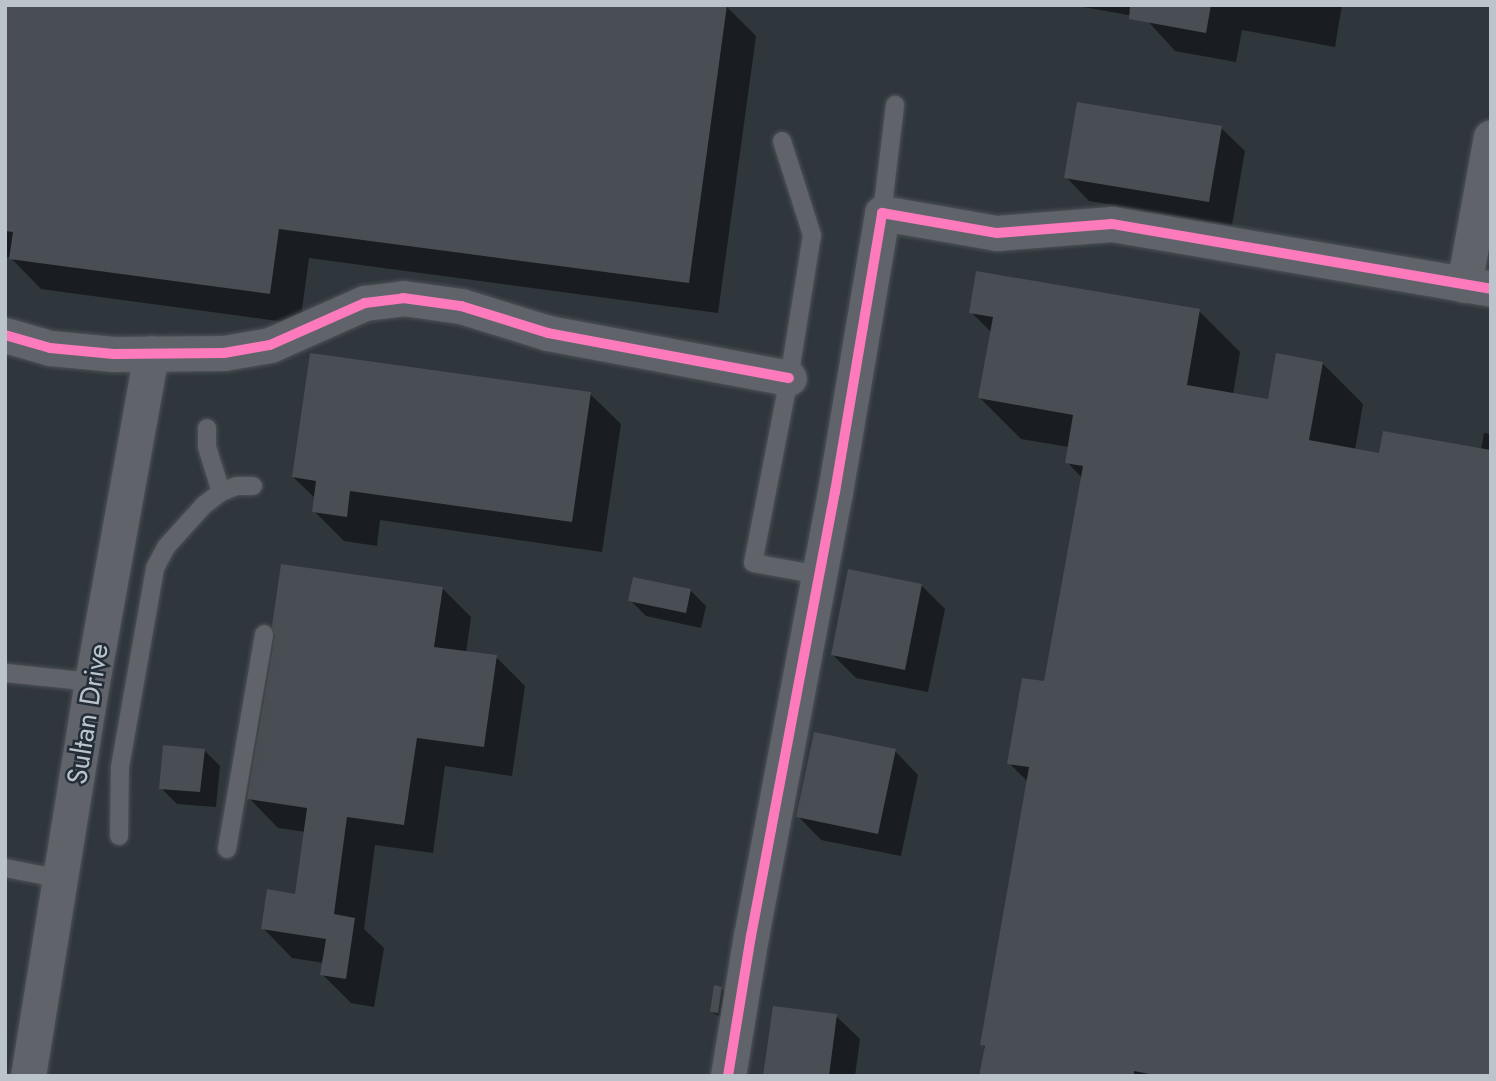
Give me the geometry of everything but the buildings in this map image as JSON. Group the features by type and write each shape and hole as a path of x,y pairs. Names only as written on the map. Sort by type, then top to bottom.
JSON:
{"street":[{"path":"728,1076 882,213 997,233 1112,224 1478,287 1491,137"},
{"path":"5,335 50,348 114,354 224,353 270,345 365,303 403,298 461,306 548,333 789,378"},
{"name":"Sultan Drive","path":"28,1076 92,682 151,352"}],"lane":[{"path":"882,213 895,105"},
{"path":"782,141 812,235 789,378 753,563 819,575"},
{"path":"207,428 207,447 221,492"},
{"path":"119,836 120,766 155,568 179,529 221,492 237,486 253,486"},
{"path":"227,849 264,634"},
{"path":"5,673 92,682"},
{"path":"5,868 62,879"}],"cycle path":[{"path":"728,1076 751,936 835,492 882,213 997,233 1112,224 1491,289"},
{"path":"5,335 50,348 114,354 224,353 270,345 365,303 403,298 461,306 548,333 789,378"}]}
